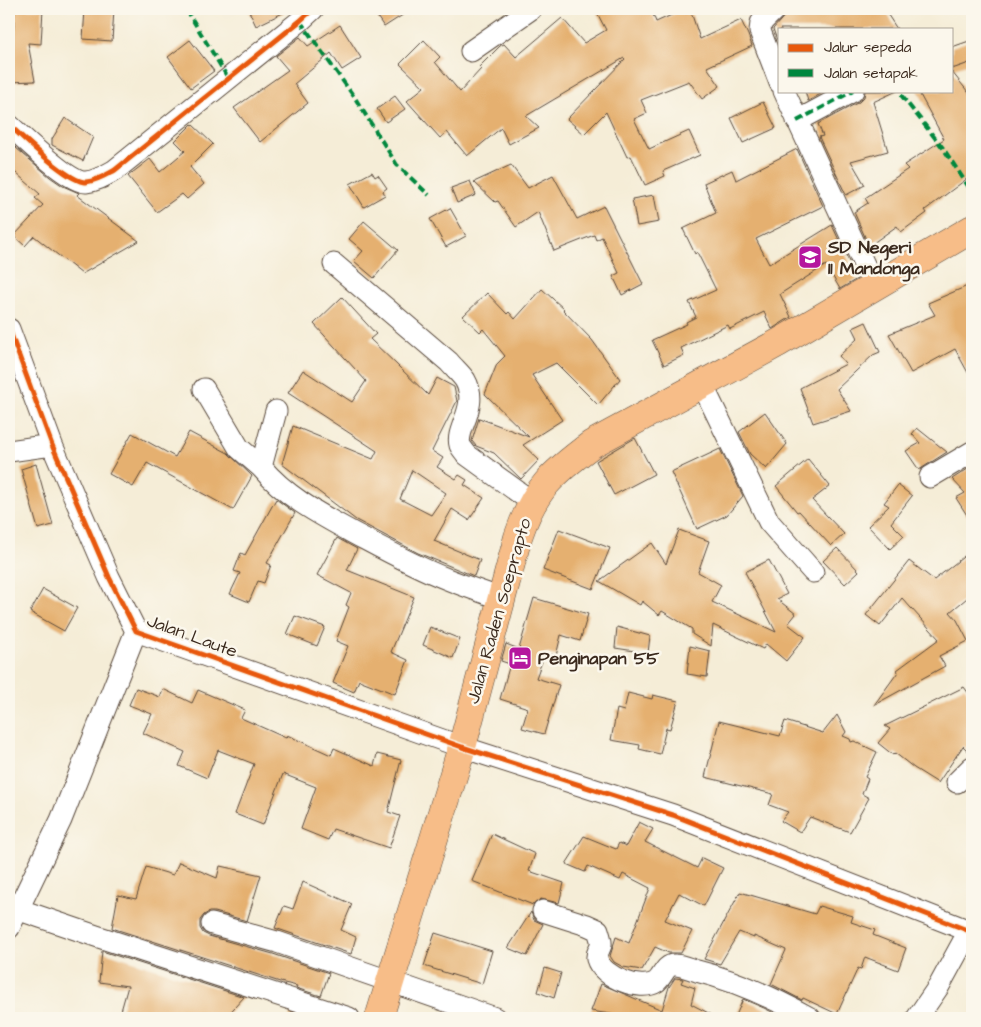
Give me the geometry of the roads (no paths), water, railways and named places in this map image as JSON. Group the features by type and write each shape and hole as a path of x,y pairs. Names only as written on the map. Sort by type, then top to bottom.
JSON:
{"highway":[{"name":"Jalan Raden Soeprapto","path":"379,1018 392,981 462,747 518,536 525,514 547,482 592,444 778,343 972,229"}],"street":[{"path":"9,125 50,161 73,178 80,182 99,179 115,170 313,9"},
{"path":"471,51 532,9"},
{"path":"775,9 761,23 760,32 778,78"},
{"path":"784,92 874,286"},
{"path":"797,121 851,92"},
{"path":"334,264 449,362 465,380 469,392 469,400 468,411 460,436 460,444 467,455 532,502"},
{"name":"Jalan Laute","path":"9,329 52,445 109,577 136,631 462,747 673,816 971,931"},
{"path":"702,384 769,522 813,572"},
{"path":"204,390 239,448 294,499 319,515 412,564 446,579 501,599"},
{"path":"261,467 276,411"},
{"path":"9,451 52,445"},
{"path":"930,477 972,452"},
{"path":"136,631 61,820 13,918 105,939 349,1018"},
{"path":"957,782 972,767"},
{"path":"543,911 598,930 601,944 597,952 597,959 600,965 621,981 642,986 650,985 660,978 666,968 674,965 745,985 810,1018"},
{"path":"212,924 277,942 495,1018"},
{"path":"917,1018 971,931"}],"place":[{"name":"SD Negeri 11 Mandonga","path":"810,257"},
{"name":"Penginapan 55","path":"520,658"}]}
